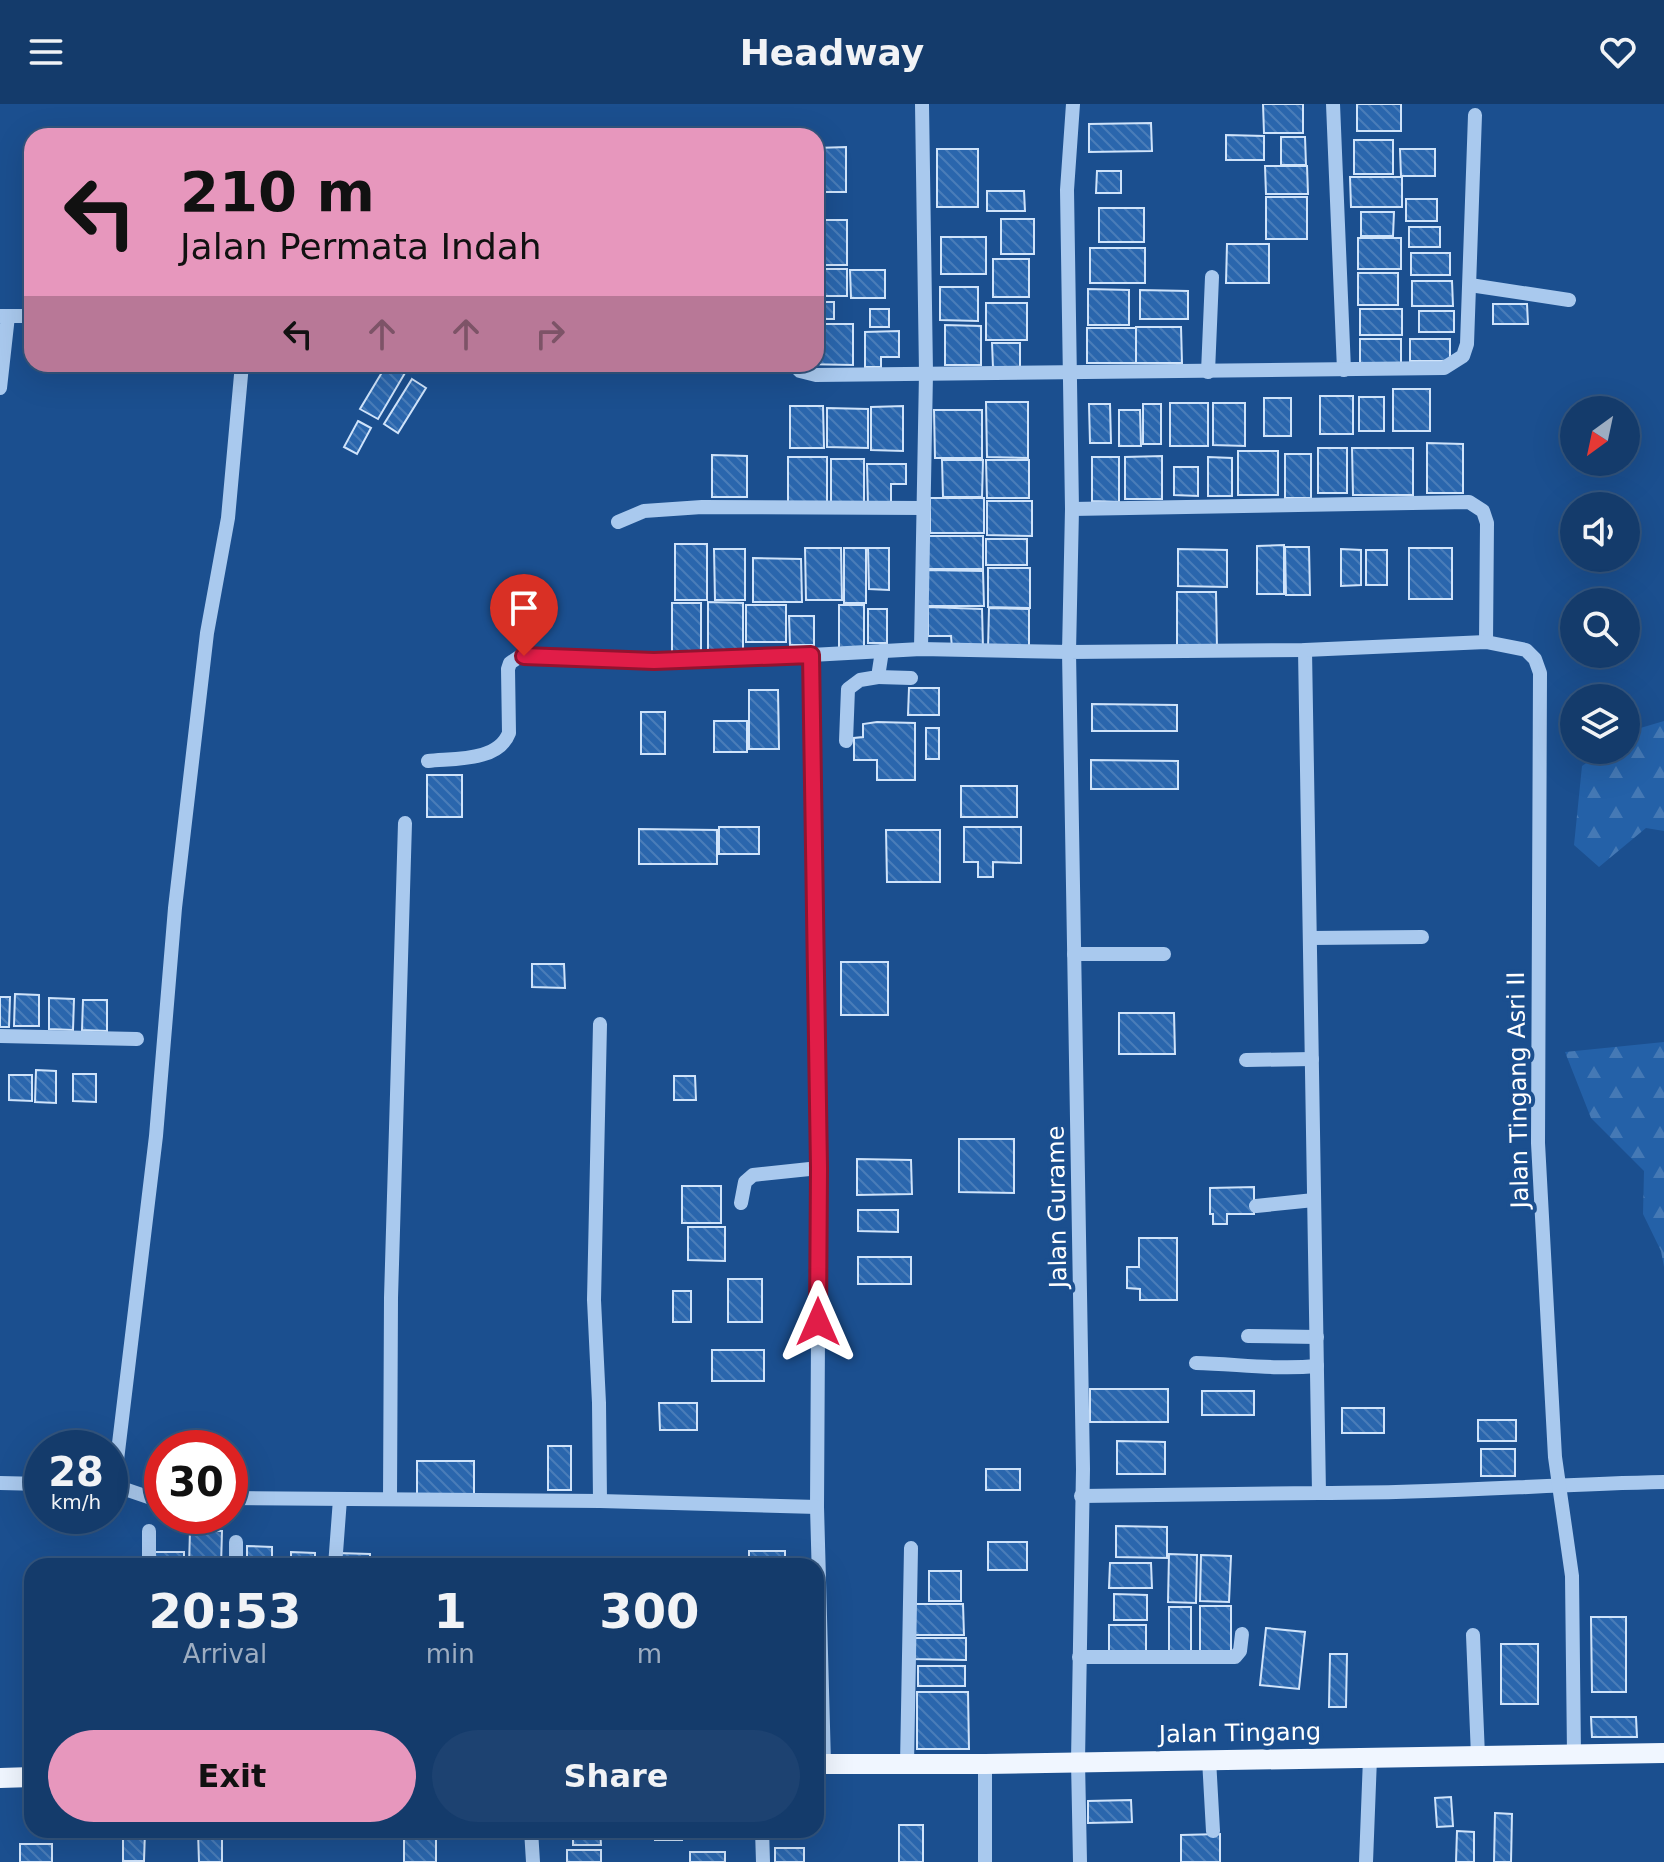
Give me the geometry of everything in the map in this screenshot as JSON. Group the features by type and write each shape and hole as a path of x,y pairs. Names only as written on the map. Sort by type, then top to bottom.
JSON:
{"main road":[{"name":"Jalan Tingang","path":"824,1763 985,1764 1664,1753"},
{"path":"0,1778 24,1777"}],"street":[{"path":"921,649 926,373 922,104"},
{"name":"Jalan Gurame","path":"1073,104 1067,190 1072,509 1069,652 1081,1496 1080,1862"},
{"path":"1333,104 1344,370"},
{"path":"804,372 816,375 1444,368 1463,356 1467,344 1475,115"},
{"path":"1208,372 1212,277"},
{"path":"1470,285 1569,300"},
{"path":"0,388 4,316"},
{"path":"119,1430 155,1151 175,908 207,633 228,518 241,372"},
{"path":"1072,509 1469,502 1483,511 1487,523 1486,642"},
{"path":"618,522 644,511 702,507 924,508"},
{"name":"Jalan Tingang Asri II","path":"428,761 490,753 505,742 509,733 508,669 510,663 519,657 654,661 921,649 1069,652 1305,650 1486,642 1526,650 1535,659 1540,673 1538,1143 1554,1441 1572,1576 1574,1755"},
{"path":"1305,650 1319,1493"},
{"path":"878,677 882,651"},
{"path":"811,655 819,1168 818,1558"},
{"path":"846,741 848,689 860,680 911,678"},
{"path":"390,1499 391,1298 405,823"},
{"path":"1310,938 1422,937"},
{"path":"1074,954 1164,954"},
{"path":"600,1024 594,1300 600,1501"},
{"path":"0,1036 137,1039"},
{"path":"1246,1060 1312,1059"},
{"path":"741,1203 745,1182 753,1175 819,1168"},
{"path":"1256,1206 1314,1200"},
{"path":"1248,1336 1317,1337"},
{"path":"1196,1363 1260,1365 1280,1369 1317,1366"},
{"path":"1081,1496 1375,1494 1664,1482"},
{"path":"0,1483 24,1484"},
{"path":"248,1498 600,1501 817,1507"},
{"path":"336,1558 340,1499"},
{"path":"149,1534 149,1558"},
{"path":"236,1542 236,1558"},
{"path":"907,1764 911,1548"},
{"path":"1079,1657 1235,1657 1240,1651 1242,1634"},
{"path":"1473,1635 1478,1756"},
{"path":"1366,1862 1370,1758"},
{"path":"1209,1759 1213,1831"},
{"path":"985,1764 985,1862"},
{"path":"532,1838 533,1862"},
{"path":"762,1838 763,1862"}],"green space":[{"path":"1664,721 1664,831 1646,828 1599,867 1574,845 1582,766 1640,764 1640,728"},
{"path":"1664,1042 1664,1267 1661,1251 1643,1214 1644,1171 1591,1118 1565,1052"}],"building":[{"path":"1263,104 1303,104 1303,133 1264,133"},
{"path":"1357,104 1401,104 1401,131 1357,131"},
{"path":"1151,123 1152,151 1089,152 1089,124"},
{"path":"1226,135 1264,136 1264,160 1226,160"},
{"path":"1281,137 1305,137 1306,165 1281,165"},
{"path":"1354,140 1393,140 1393,174 1354,174"},
{"path":"846,147 846,192 824,192 824,148"},
{"path":"937,149 978,149 978,207 937,207"},
{"path":"1400,149 1435,149 1435,176 1401,176"},
{"path":"1265,166 1307,166 1308,194 1266,194"},
{"path":"1097,171 1121,171 1121,193 1096,193"},
{"path":"1350,177 1402,177 1402,207 1351,207"},
{"path":"987,191 1024,191 1025,211 987,211"},
{"path":"1266,197 1307,197 1307,239 1266,239"},
{"path":"1406,199 1437,199 1437,221 1406,221"},
{"path":"1099,208 1144,208 1144,242 1099,242"},
{"path":"1361,212 1394,212 1393,236 1361,236"},
{"path":"1001,219 1034,219 1034,254 1001,254"},
{"path":"824,220 847,220 847,265 824,265"},
{"path":"1409,227 1440,227 1440,247 1409,247"},
{"path":"941,237 986,237 986,274 941,274"},
{"path":"1358,238 1401,238 1401,269 1358,269"},
{"path":"1227,244 1269,244 1269,283 1226,283"},
{"path":"1090,248 1145,248 1145,283 1090,283"},
{"path":"1411,253 1450,253 1450,275 1411,275"},
{"path":"993,259 1029,259 1029,297 993,297"},
{"path":"824,269 847,269 847,296 824,296"},
{"path":"850,270 885,270 885,298 851,298"},
{"path":"1358,273 1398,273 1398,305 1358,305"},
{"path":"1412,281 1452,281 1453,306 1412,306"},
{"path":"940,287 978,287 978,321 940,320"},
{"path":"1088,289 1129,290 1129,325 1088,325"},
{"path":"1140,290 1188,291 1188,319 1140,319"},
{"path":"824,302 834,302 834,319 824,319"},
{"path":"986,303 1027,303 1027,340 986,340"},
{"path":"1493,304 1527,304 1528,324 1493,324"},
{"path":"870,309 889,309 889,327 870,327"},
{"path":"1360,309 1402,309 1402,335 1360,335"},
{"path":"1419,311 1454,311 1454,332 1419,332"},
{"path":"824,324 853,324 853,365 824,364"},
{"path":"945,325 981,326 981,365 945,365"},
{"path":"1136,327 1181,327 1182,363 1136,363"},
{"path":"1087,328 1136,328 1136,363 1087,363"},
{"path":"899,331 899,357 881,357 881,367 865,367 865,332"},
{"path":"1360,339 1401,339 1401,365 1360,365"},
{"path":"1410,339 1450,339 1450,361 1410,361"},
{"path":"992,343 1020,343 1020,368 993,368"},
{"path":"382,372 405,373 378,419 360,409"},
{"path":"412,379 426,388 398,433 384,424"},
{"path":"1393,389 1430,389 1430,431 1393,431"},
{"path":"1320,396 1353,396 1353,434 1320,434"},
{"path":"1359,397 1384,397 1384,431 1359,431"},
{"path":"1264,398 1291,398 1291,436 1264,436"},
{"path":"986,402 1028,402 1028,458 987,457"},
{"path":"1170,403 1208,403 1208,446 1170,446"},
{"path":"1213,403 1245,403 1245,446 1213,445"},
{"path":"1089,404 1110,404 1111,443 1090,443"},
{"path":"1143,404 1161,404 1161,444 1143,444"},
{"path":"790,406 823,406 824,448 790,448"},
{"path":"903,406 903,451 871,450 871,407"},
{"path":"827,408 868,409 868,448 827,447"},
{"path":"934,410 982,410 982,458 935,458"},
{"path":"1119,410 1140,410 1141,446 1119,446"},
{"path":"358,421 371,428 357,454 344,447"},
{"path":"1427,443 1463,444 1463,493 1427,493"},
{"path":"1318,448 1347,448 1347,493 1318,493"},
{"path":"1352,448 1413,448 1413,495 1353,495"},
{"path":"1238,451 1278,451 1278,495 1238,495"},
{"path":"1285,454 1311,454 1311,498 1285,498"},
{"path":"712,455 747,456 747,497 712,497"},
{"path":"1162,456 1162,499 1125,499 1125,457"},
{"path":"788,457 827,457 827,504 788,503"},
{"path":"1092,457 1119,457 1119,502 1092,501"},
{"path":"1208,457 1232,458 1232,496 1208,496"},
{"path":"831,459 864,459 864,504 831,504"},
{"path":"942,460 983,460 982,497 943,497"},
{"path":"986,460 1029,460 1029,498 987,498"},
{"path":"867,464 906,464 906,484 891,484 891,506 868,506"},
{"path":"1174,467 1198,467 1198,496 1174,495"},
{"path":"930,498 984,498 984,533 930,533"},
{"path":"987,501 1032,501 1032,536 987,535"},
{"path":"928,536 983,536 983,569 928,569"},
{"path":"986,539 1027,539 1027,565 986,565"},
{"path":"675,544 707,544 707,600 675,600"},
{"path":"1284,545 1284,594 1257,594 1257,546"},
{"path":"1285,547 1309,547 1310,595 1286,595"},
{"path":"805,548 841,548 842,600 806,600"},
{"path":"844,548 866,548 866,603 844,603"},
{"path":"868,548 889,548 889,590 869,589"},
{"path":"1409,548 1452,548 1452,599 1409,599"},
{"path":"714,549 745,549 745,600 715,600"},
{"path":"1178,549 1227,550 1227,587 1178,586"},
{"path":"1341,549 1361,550 1361,585 1341,586"},
{"path":"1366,550 1387,550 1387,585 1366,585"},
{"path":"753,558 801,559 802,602 753,602"},
{"path":"988,568 1030,568 1030,608 988,607"},
{"path":"927,570 983,571 984,606 927,606"},
{"path":"1177,592 1216,592 1217,649 1177,649"},
{"path":"708,602 743,603 743,651 708,651"},
{"path":"672,603 701,603 701,657 672,657"},
{"path":"746,605 786,605 786,642 746,642"},
{"path":"839,605 864,605 864,649 839,649"},
{"path":"928,607 982,609 983,648 952,648 951,636 928,636"},
{"path":"989,608 1029,609 1029,649 988,649"},
{"path":"868,609 887,609 887,643 868,643"},
{"path":"789,616 814,616 814,645 790,645"},
{"path":"909,688 939,688 939,715 908,715"},
{"path":"749,690 778,690 779,749 749,749"},
{"path":"1092,704 1177,705 1177,731 1092,731"},
{"path":"641,712 665,712 665,754 641,754"},
{"path":"714,721 747,721 747,752 714,752"},
{"path":"915,723 915,780 877,780 877,760 854,760 854,738 863,737 863,724"},
{"path":"926,728 939,728 939,759 926,759"},
{"path":"1091,760 1178,761 1178,789 1091,789"},
{"path":"427,775 462,775 462,817 427,817"},
{"path":"961,786 1017,786 1017,817 961,817"},
{"path":"719,827 759,827 759,854 719,854"},
{"path":"964,827 1021,827 1021,863 993,862 993,877 978,877 978,862 964,862"},
{"path":"639,829 717,830 717,864 639,864"},
{"path":"886,830 940,830 940,882 887,882"},
{"path":"841,962 888,962 888,1015 841,1015"},
{"path":"532,964 564,964 565,988 532,987"},
{"path":"15,994 39,995 39,1026 14,1026"},
{"path":"0,997 10,997 9,1027 0,1027"},
{"path":"49,998 74,999 73,1030 49,1029"},
{"path":"83,1000 107,1000 107,1031 82,1030"},
{"path":"1119,1013 1174,1013 1175,1054 1119,1054"},
{"path":"36,1070 56,1071 56,1103 35,1102"},
{"path":"73,1074 96,1074 96,1102 73,1101"},
{"path":"9,1075 32,1075 32,1101 9,1100"},
{"path":"674,1076 695,1076 696,1100 674,1100"},
{"path":"959,1139 1014,1139 1014,1193 959,1192"},
{"path":"857,1159 911,1160 912,1194 857,1195"},
{"path":"682,1186 721,1186 721,1223 682,1223"},
{"path":"1254,1187 1254,1214 1227,1214 1227,1224 1213,1224 1210,1188"},
{"path":"858,1210 898,1210 898,1232 858,1231"},
{"path":"688,1227 725,1227 725,1261 688,1260"},
{"path":"1139,1238 1177,1238 1177,1300 1140,1300 1140,1289 1127,1288 1127,1267 1139,1267"},
{"path":"858,1257 911,1257 911,1284 858,1284"},
{"path":"728,1279 762,1279 762,1322 728,1322"},
{"path":"673,1291 691,1291 691,1322 673,1322"},
{"path":"712,1350 764,1350 764,1381 712,1381"},
{"path":"1090,1389 1168,1389 1168,1422 1090,1422"},
{"path":"1202,1391 1254,1391 1254,1415 1202,1415"},
{"path":"659,1403 697,1403 697,1430 660,1430"},
{"path":"1342,1408 1384,1408 1384,1433 1342,1433"},
{"path":"1478,1420 1516,1420 1516,1441 1478,1441"},
{"path":"1117,1441 1165,1442 1165,1474 1117,1474"},
{"path":"548,1446 571,1446 571,1490 548,1490"},
{"path":"1481,1449 1515,1449 1515,1476 1481,1476"},
{"path":"417,1461 474,1461 474,1496 417,1496"},
{"path":"986,1469 1020,1469 1020,1490 986,1490"},
{"path":"1116,1526 1167,1527 1167,1558 1116,1557"},
{"path":"190,1534 222,1534 221,1558 189,1558"},
{"path":"988,1542 1027,1542 1027,1570 988,1570"},
{"path":"247,1546 272,1547 272,1558 247,1558"},
{"path":"749,1551 785,1551 785,1558 749,1558"},
{"path":"155,1552 184,1552 184,1558 155,1558"},
{"path":"291,1552 315,1553 315,1558 291,1558"},
{"path":"337,1553 370,1554 370,1558 337,1558"},
{"path":"1169,1554 1197,1555 1196,1603 1168,1602"},
{"path":"1201,1555 1231,1556 1229,1602 1200,1601"},
{"path":"1110,1563 1151,1563 1152,1588 1109,1588"},
{"path":"929,1571 961,1571 961,1601 929,1601"},
{"path":"1114,1594 1147,1595 1147,1620 1114,1620"},
{"path":"910,1604 963,1604 964,1635 910,1635"},
{"path":"1200,1606 1231,1606 1231,1655 1200,1655"},
{"path":"1169,1607 1191,1607 1191,1653 1169,1653"},
{"path":"1591,1617 1626,1617 1626,1692 1592,1692"},
{"path":"1109,1625 1146,1625 1146,1651 1109,1651"},
{"path":"1266,1628 1305,1632 1299,1689 1260,1685"},
{"path":"909,1638 966,1638 966,1660 909,1659"},
{"path":"1501,1644 1538,1644 1538,1704 1501,1704"},
{"path":"1330,1654 1347,1654 1346,1707 1329,1707"},
{"path":"918,1666 965,1666 965,1686 918,1686"},
{"path":"917,1692 968,1692 969,1749 917,1749"},
{"path":"1591,1717 1636,1717 1637,1737 1592,1737"},
{"path":"1451,1797 1453,1826 1437,1827 1435,1798"},
{"path":"1131,1800 1132,1822 1088,1823 1088,1801"},
{"path":"1495,1813 1512,1814 1511,1862 1494,1862"},
{"path":"899,1825 923,1825 923,1862 899,1862"},
{"path":"1457,1831 1474,1832 1474,1862 1456,1862"},
{"path":"1220,1834 1220,1862 1181,1862 1181,1835"},
{"path":"123,1838 145,1838 144,1861 123,1861"},
{"path":"198,1838 222,1838 222,1862 199,1862"},
{"path":"404,1838 436,1838 436,1862 404,1862"},
{"path":"573,1838 601,1838 601,1845 573,1845"},
{"path":"655,1838 682,1838 682,1840"},
{"path":"20,1844 52,1844 52,1862 20,1862"},
{"path":"775,1848 804,1848 804,1862 775,1862"},
{"path":"567,1850 601,1850 601,1862 567,1862"},
{"path":"690,1852 725,1852 725,1862 690,1862"}],"route":[{"path":"524,656 654,661 811,655 819,1168 818,1322"}]}
